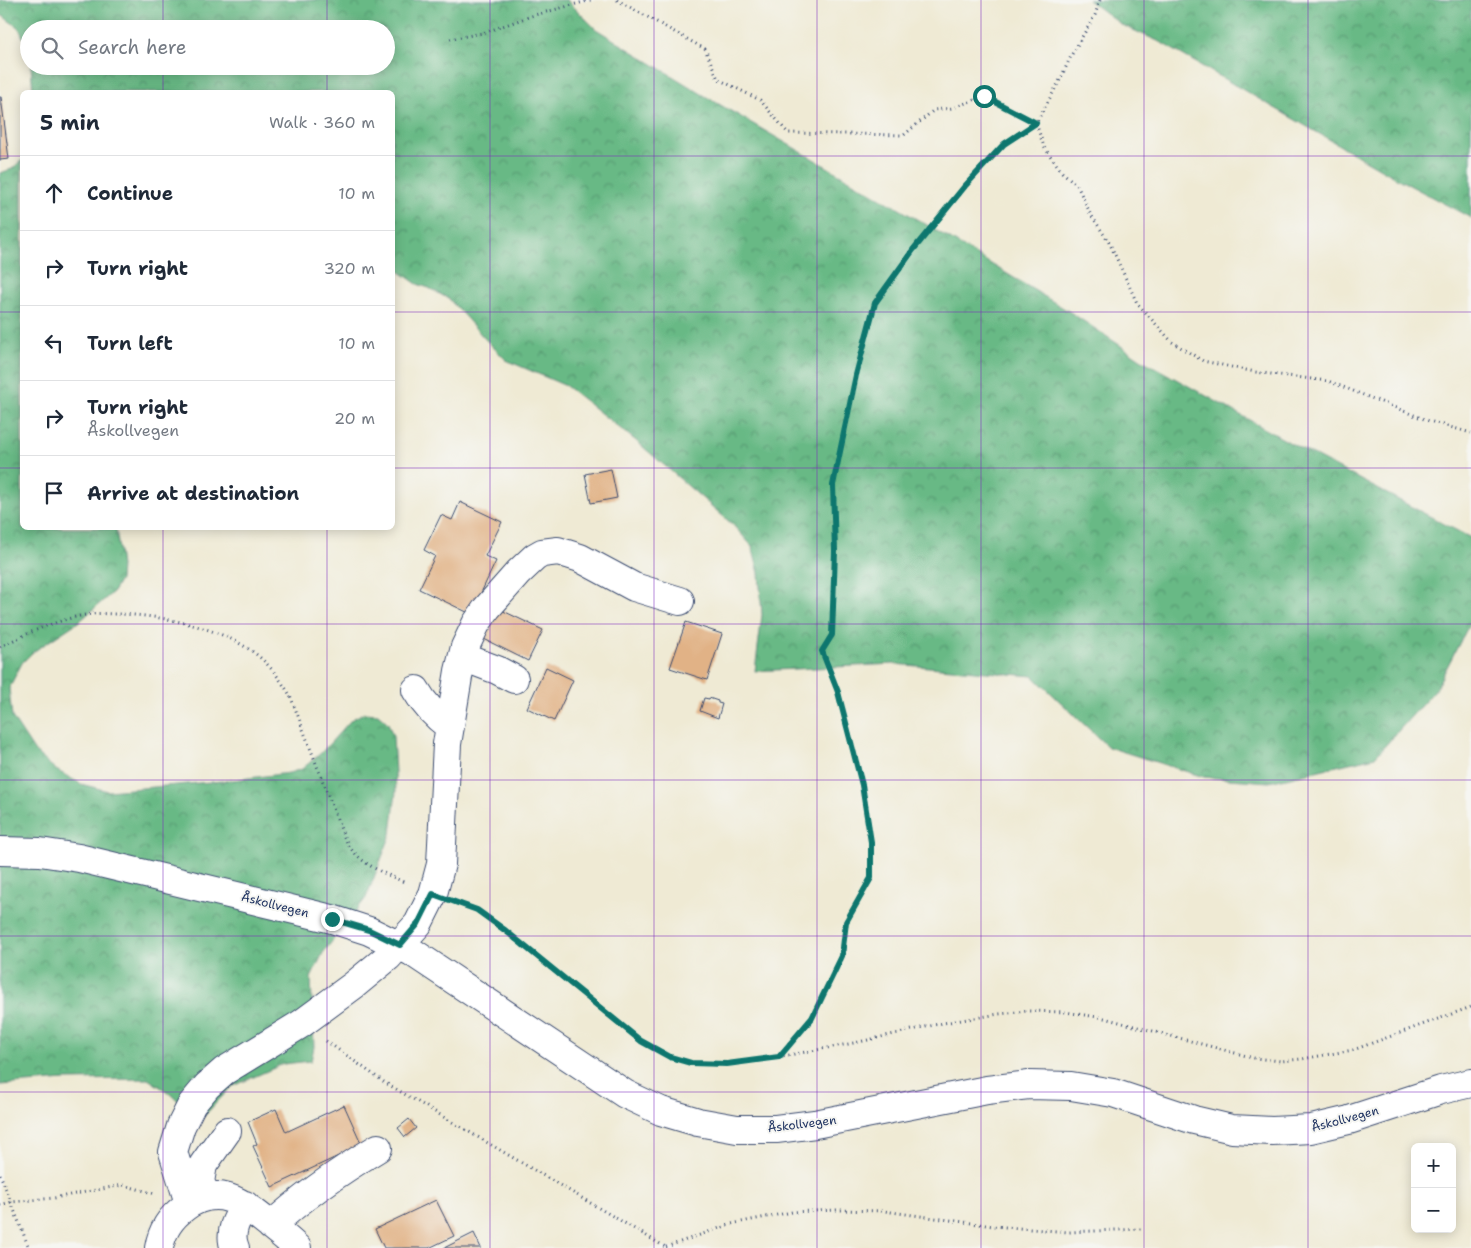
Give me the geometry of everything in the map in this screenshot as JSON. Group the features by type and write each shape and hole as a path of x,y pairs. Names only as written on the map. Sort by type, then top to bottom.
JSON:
{"street":[{"path":"198,1200 173,1152 181,1126 192,1104 207,1086 224,1071 300,1024 354,985 388,957 418,924 433,894 441,864 447,744 459,671 476,624 487,608 535,557 542,553 558,551 580,558 634,587 680,601"},
{"path":"463,657 497,670 514,679"},
{"path":"416,690 422,702 435,716 450,727"},
{"name":"Åskollvegen","path":"0,851 40,852 79,858 332,919 369,930 400,945 625,1094 660,1111 698,1122 737,1129 776,1129 815,1124 987,1090 1029,1085 1071,1086 1113,1093 1194,1120 1232,1129 1272,1132 1311,1128 1349,1120 1441,1090 1471,1083"},
{"path":"198,1200 202,1165 228,1131"},
{"path":"271,1226 309,1193 347,1166 378,1148"},
{"path":"159,1248 164,1228 175,1214 198,1200 218,1196 233,1198 297,1248"},
{"path":"235,1248 232,1243 235,1221 245,1206"}],"path":[{"path":"450,39 483,33 531,16 591,0"},
{"path":"617,0 705,49 718,79 760,100 788,133 904,135 934,110 953,108 984,96 1036,123 1044,147 1062,172 1077,185 1090,213 1110,244 1137,303 1172,342 1204,361 1255,372 1328,381 1429,421 1471,433"},
{"path":"779,1057 812,1018 842,956 846,922 871,878 871,842 862,785 838,692 822,651 832,635 835,551 833,485 856,375 875,303 913,250 965,186 1004,144 1036,123 1095,15 1100,0"},
{"path":"0,647 15,639 65,620 93,614 128,614 174,620 219,634 244,647 264,661 290,695 344,837 353,852 364,862 385,874 477,910 506,931 641,1041 670,1057 691,1063 727,1064 779,1057 943,1023 1027,1011 1065,1012 1104,1018 1254,1058 1281,1061 1302,1060 1353,1050 1471,1007"},
{"path":"300,1024 384,1082 666,1248 732,1224 792,1212 810,1211 884,1211 993,1226 1069,1232 1141,1229"},
{"path":"0,1174 29,1248"},
{"path":"0,1205 11,1202 54,1198 122,1185 198,1200"}],"green space":[{"path":"0,0 567,0 596,29 705,96 927,225 1070,312 1142,360 1294,445 1471,538 1471,621 1435,690 1375,757 1269,782 1204,777 1108,747 1033,676 894,664 755,671 762,615 759,573 752,546 732,524 635,440 566,386 506,360 449,299 417,284 395,268 395,90 33,90 32,75 395,75 395,20 20,20 20,30 0,14"},
{"path":"1088,0 1471,0 1471,218 1398,179 1160,42 1122,25"},
{"path":"20,162 20,530 116,530 121,566 120,580 113,592 81,620 33,652 22,663 9,688 12,717 35,752 56,770 81,784 108,791 289,773 302,769 321,753 352,719 364,713 378,714 388,723 393,736 396,792 391,834 366,898 323,953 311,978 314,1047 311,1061 283,1064 231,1087 203,1117 190,1112 171,1094 148,1079 65,1080 0,1085 0,173 12,169"}],"building":[{"path":"0,97 9,159 0,160"},
{"path":"611,469 617,498 591,503 585,474"},
{"path":"460,502 502,522 485,556 496,561 471,614 419,589 435,556 424,550 441,515 452,520"},
{"path":"499,609 543,630 528,661 484,639"},
{"path":"686,622 722,634 707,680 670,668"},
{"path":"546,667 573,680 554,721 527,708"},
{"path":"704,698 718,701 718,703 722,704 718,718 700,711"},
{"path":"344,1105 362,1145 272,1187 253,1146 257,1144 248,1122 276,1109 286,1132"},
{"path":"409,1119 416,1128 405,1137 398,1128"},
{"path":"436,1200 454,1236 429,1248 384,1248 375,1229"},
{"path":"474,1233 481,1248 444,1248"}],"route":[{"path":"332,919 369,930 400,945 418,924 433,894 477,910 506,931 641,1041 670,1057 691,1063 727,1064 779,1057 812,1018 842,956 846,922 871,878 871,842 862,785 838,692 822,651 832,635 835,551 833,485 856,375 875,303 913,250 965,186 1004,144 1036,123 984,96"}]}
